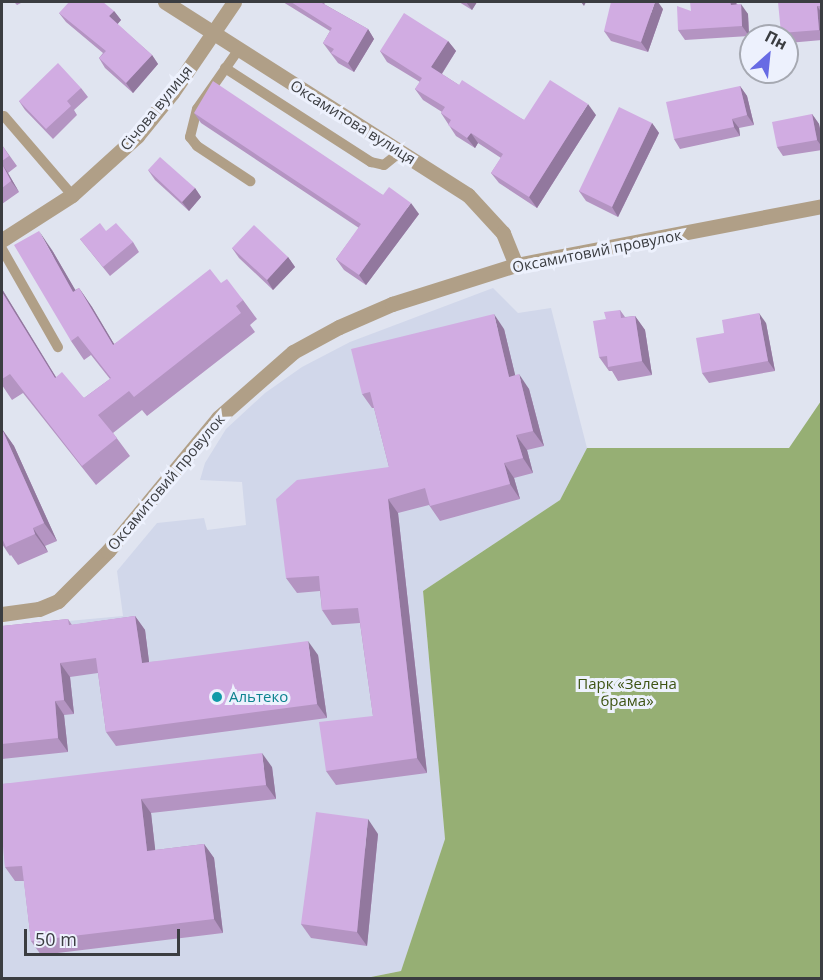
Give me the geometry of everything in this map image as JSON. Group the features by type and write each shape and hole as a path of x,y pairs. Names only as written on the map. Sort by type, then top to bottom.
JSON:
{"street":[{"name":"Оксамитова вулиця","path":"165,2 468,195 489,214 503,233 516,265"},
{"name":"Січова вулиця","path":"2,240 72,195 137,136 234,2"},
{"name":"Оксамитовий провулок","path":"2,614 39,609 58,601 80,582 218,418 294,352 392,304 516,265 822,206"}],"lane":[{"path":"239,49 197,109 190,137 197,146 250,181"},
{"path":"225,68 370,162 384,165 400,152"},
{"path":"4,116 72,195"},
{"path":"2,249 58,347"}],"shaded area":[{"path":"493,288 518,313 551,308 587,448 560,500 423,591 445,839 401,971 366,978 2,978 2,627 123,616 117,571 157,523 204,518 207,530 246,525 242,482 200,480 205,463 226,429 265,393 302,367 350,342"}],"green space":[{"name":"Парк «Зелена брама»","path":"821,401 821,978 366,978 401,971 445,839 423,591 560,500 587,448 789,448"}],"building":[{"path":"69,2 103,2 114,11 109,16 152,55 126,83 99,58 106,51 59,13"},
{"path":"291,2 320,2 368,29 348,63 331,53 334,49 323,43 332,28"},
{"path":"611,2 655,2 641,42 604,31"},
{"path":"690,2 741,4 742,24 739,26 678,30 677,6 691,11"},
{"path":"778,2 822,2 822,6 817,6 819,30 799,32 799,24 780,24"},
{"path":"404,13 448,41 431,67 459,85 462,80 524,120 550,80 588,104 529,197 491,173 503,154 471,133 467,138 448,125 451,120 441,113 445,107 415,89 422,78 380,51"},
{"path":"58,63 81,88 67,101 71,106 46,129 19,101"},
{"path":"213,81 383,195 389,187 411,203 359,275 336,259 361,224 194,113"},
{"path":"740,86 747,115 732,119 734,127 674,139 666,102"},
{"path":"619,107 652,123 612,207 579,191"},
{"path":"812,114 817,140 777,147 772,122"},
{"path":"2,145 9,156 2,161"},
{"path":"160,157 195,188 182,202 148,170"},
{"path":"2,164 11,181 2,188"},
{"path":"100,223 106,231 116,223 133,242 103,267 80,239"},
{"path":"254,225 288,257 267,280 232,248"},
{"path":"39,231 73,292 79,288 113,345 210,269 221,283 227,279 243,300 236,306 241,313 134,397 129,391 98,415 117,438 82,466 10,374 2,379 2,292 55,378 62,372 84,398 111,378 78,336 71,341 14,245"},
{"path":"620,310 621,318 635,316 642,361 608,367 607,356 599,357 593,321 606,319 604,312"},
{"path":"759,313 768,361 702,373 696,338 724,333 722,320"},
{"path":"494,314 509,377 519,374 533,431 516,435 523,458 504,463 510,484 430,506 425,488 388,499 417,758 326,771 319,722 373,716 358,608 322,610 319,576 286,578 276,499 297,480 389,467 370,392 362,394 351,349"},
{"path":"2,429 44,523 33,528 35,534 6,547 2,538"},
{"path":"135,616 142,663 308,641 317,704 106,732 96,658 60,663 64,700 55,701 58,738 2,744 2,626 68,619 69,625"},
{"path":"262,753 266,785 141,799 147,851 204,844 214,919 31,941 22,866 5,867 2,836 2,784"},
{"path":"316,812 368,819 357,932 301,924"}],"place":[{"name":"Альтеко","path":"217,697"}]}
